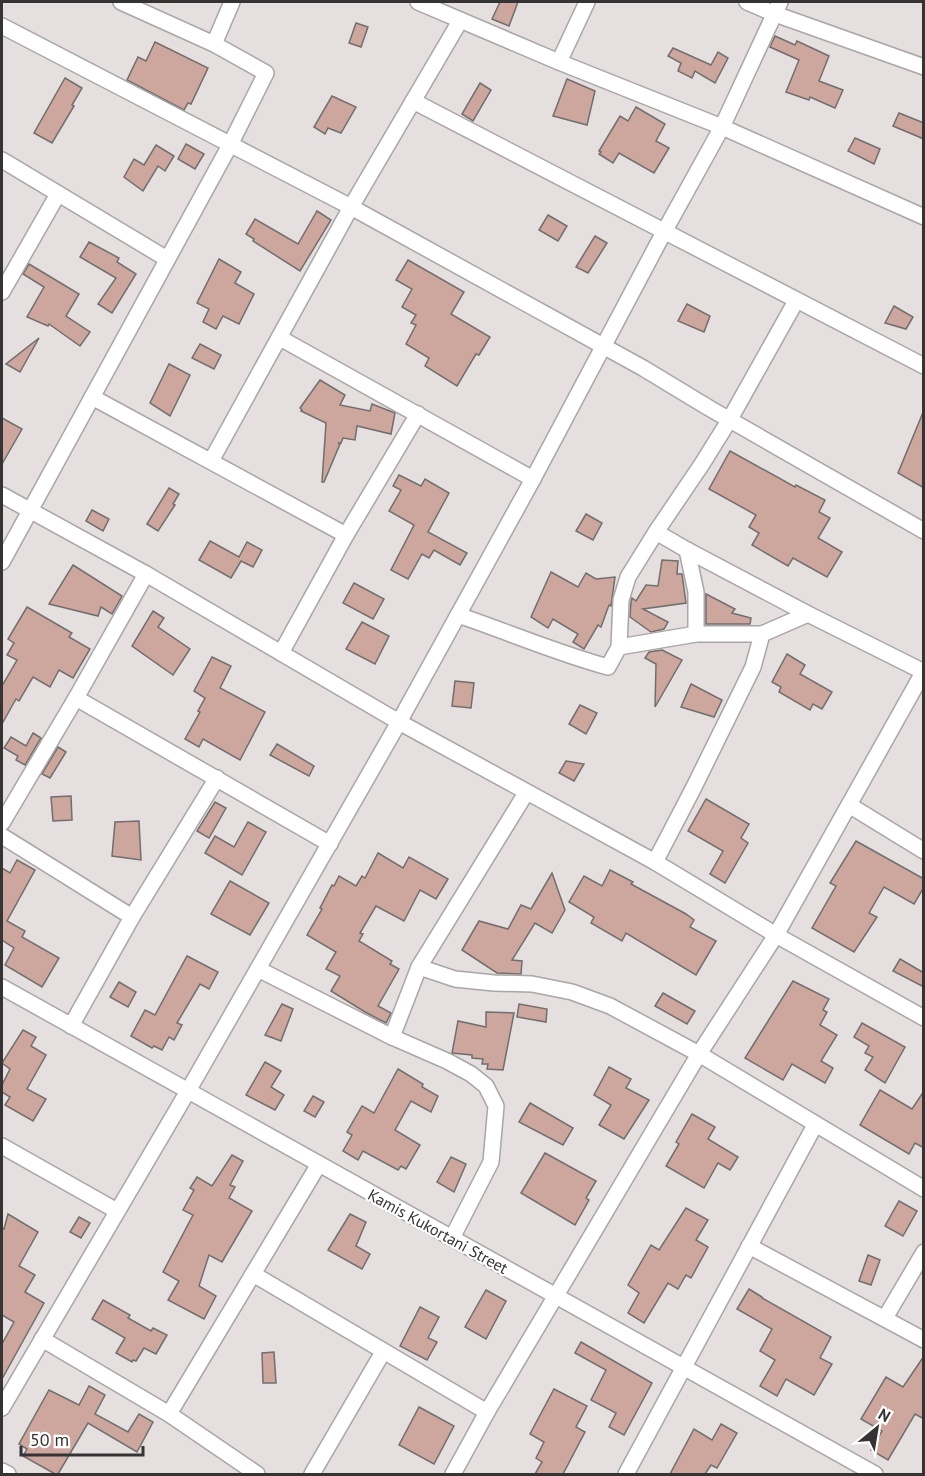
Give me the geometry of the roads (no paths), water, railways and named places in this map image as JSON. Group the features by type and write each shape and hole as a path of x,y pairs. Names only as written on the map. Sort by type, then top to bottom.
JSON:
{"street":[{"path":"2,562 230,145 266,73 214,44 121,2"},
{"path":"214,44 232,2"},
{"path":"418,2 559,62 722,127 924,217"},
{"path":"559,62 587,2"},
{"path":"747,2 777,8 924,67"},
{"path":"2,1408 188,1091 399,722 533,479 722,127 777,8"},
{"path":"211,461 351,207 460,21"},
{"path":"2,26 351,207 643,368 924,531"},
{"path":"413,101 924,366"},
{"path":"2,160 167,259"},
{"path":"2,292 58,194"},
{"path":"458,615 534,641 572,657 608,667 619,647 621,600 628,577 730,419 796,301"},
{"path":"280,338 533,479"},
{"path":"92,397 346,536"},
{"path":"281,653 418,414"},
{"path":"2,495 146,574 399,722 655,862 776,935 924,1018"},
{"path":"453,1474 487,1412 699,1054 776,935 923,672 808,614 656,532"},
{"path":"687,550 696,592 696,634"},
{"path":"2,823 146,574"},
{"path":"619,647 661,638 696,634 762,634 808,614"},
{"path":"655,862 753,668 762,634"},
{"path":"76,698 330,844"},
{"path":"71,1026 132,917 218,778"},
{"path":"392,1037 419,967 526,793"},
{"path":"849,805 924,850"},
{"path":"2,836 132,917"},
{"path":"419,967 455,978 494,983 532,984 572,992 610,1006 699,1054 924,1190"},
{"path":"258,969 392,1037 447,1061 471,1074 486,1086 496,1106 491,1162 452,1238"},
{"name":"Kamis Kukortani Street","path":"2,987 875,1474"},
{"path":"626,1474 815,1125"},
{"path":"3,1150 117,1211"},
{"path":"169,1414 319,1164"},
{"path":"748,1246 924,1340"},
{"path":"885,1318 924,1252"},
{"path":"253,1274 487,1412"},
{"path":"42,1340 169,1414 257,1474"},
{"path":"312,1474 383,1352"},
{"path":"2,1471 8,1474"}]}
